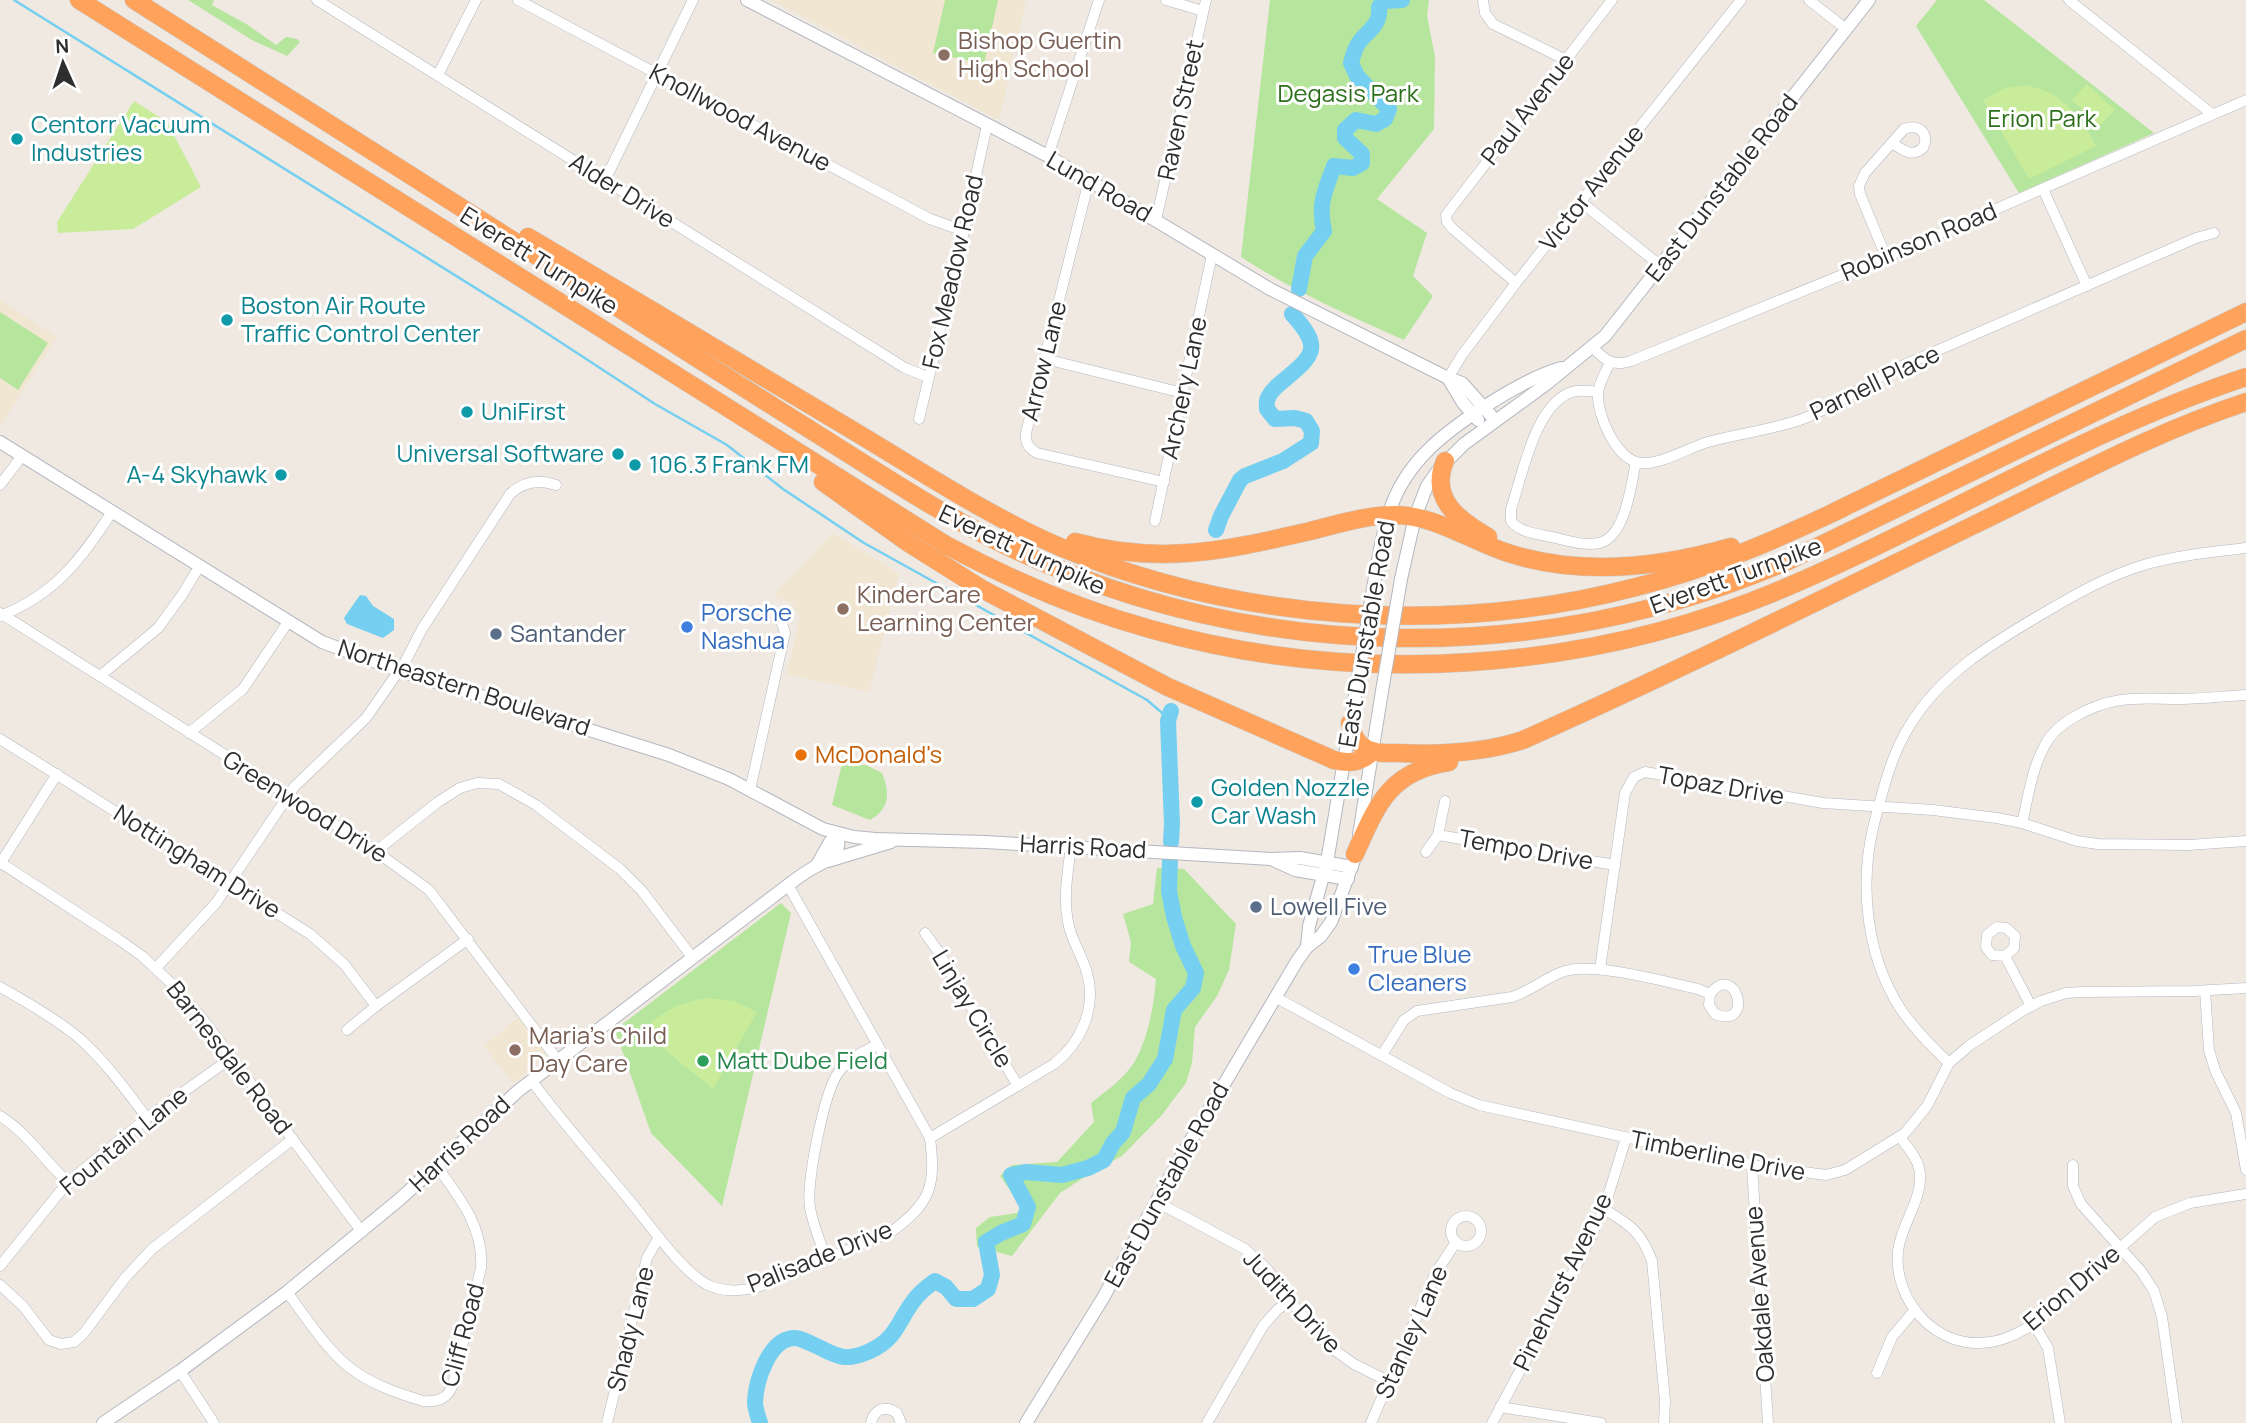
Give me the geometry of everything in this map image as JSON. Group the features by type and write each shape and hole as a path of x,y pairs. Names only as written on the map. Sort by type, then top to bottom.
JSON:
{"highway":[{"name":"Everett Turnpike","path":"79,0 946,545 1020,582 1089,610 1160,632 1261,652 1343,661 1442,663 1525,657 1591,647 1664,630 1789,586 2120,428 2188,398 2246,377"},
{"name":"Everett Turnpike","path":"134,0 898,485 975,530 1057,569 1136,597 1200,615 1282,630 1383,638 1483,637 1566,627 1680,600 1790,560 2246,340"},
{"path":"221,55 1024,530 1113,567 1176,586 1270,605 1405,615 1514,610 1566,603 1621,591 1720,562 1782,537 2246,312"},
{"path":"2113,376 2246,304"},
{"path":"1352,867 1378,805 1389,789 1424,767 1477,758 1523,740 1658,678 2141,444 2246,402"},
{"path":"720,404 863,512 962,577 1180,693 1330,759 1343,762 1360,761 1373,751"},
{"path":"1445,461 1441,489 1453,512 1496,542 1560,565"},
{"path":"965,497 1023,524 1069,541 1150,555 1184,555 1224,550 1388,515 1415,517 1505,552 1560,565 1593,568 1671,561 1743,543 1843,508"},
{"path":"1350,723 1357,741 1373,751 1431,754 1503,746"}],"street":[{"name":"Alder Drive","path":"317,0 905,368 928,377"},
{"path":"438,75 476,0"},
{"name":"Knollwood Avenue","path":"518,0 930,219 964,231"},
{"path":"605,180 693,0"},
{"name":"Lund Road","path":"747,0 1048,156 1290,300 1462,383 1485,407 1490,423"},
{"path":"1048,156 1099,0"},
{"path":"1166,0 1203,11"},
{"name":"Raven Street","path":"1156,220 1206,0"},
{"name":"Paul Avenue","path":"1516,283 1448,225 1446,218 1451,207 1612,0"},
{"name":"Victor Avenue","path":"1448,378 1516,283 1741,0"},
{"path":"1809,0 1846,29"},
{"name":"East Dunstable Road","path":"1026,1423 1103,1298 1275,997 1307,947 1328,927 1352,867 1401,579 1415,517 1427,486 1445,461 1490,423 1545,386 1612,328 1870,0"},
{"path":"2070,0 2213,114"},
{"path":"1483,4 1487,18 1498,26 1566,60"},
{"name":"Robinson Road","path":"1610,362 1620,364 1631,361 1886,257 2246,100"},
{"name":"Fox Meadow Road","path":"919,419 987,125"},
{"path":"1886,257 1861,198 1859,186 1865,173 1892,143"},
{"name":"Arrow Lane","path":"1089,180 1026,432 1026,442 1031,450 1037,453 1164,482"},
{"path":"2043,189 2087,286"},
{"path":"1581,202 1661,266"},
{"name":"Parnell Place","path":"1636,462 1657,461 1704,443 1805,418 1901,366 2196,238 2214,233"},
{"name":"Archery Lane","path":"1155,522 1213,255"},
{"path":"1592,348 1610,362 1598,392 1601,411 1613,440 1625,457 1636,462 1620,522 1606,541 1592,544 1524,530 1511,521 1511,509 1535,436 1545,416 1564,397 1578,391 1598,392"},
{"path":"1045,359 1183,393"},
{"name":"East Dunstable Road","path":"1307,947 1309,926 1325,869 1388,515 1403,482 1421,456 1444,435 1473,414 1539,377 1567,367"},
{"name":"Lund Road","path":"1448,378 1473,414 1490,423"},
{"name":"Northeastern Boulevard","path":"0,442 288,622 340,650 710,770 811,825 838,834"},
{"path":"0,485 22,456"},
{"path":"156,968 205,918 300,779 366,718 405,662 422,629 510,494 522,485 532,482 556,485"},
{"path":"1,614 23,605 64,577 112,512"},
{"path":"1949,1063 1899,1006 1885,977 1867,914 1866,872 1870,841 1896,752 1910,725 1943,682 1979,652 2066,600 2112,576 2165,559 2246,548"},
{"path":"100,676 158,628 183,595 199,567"},
{"name":"Greenwood Drive","path":"1,614 376,851 429,890 557,1059"},
{"path":"750,790 785,633 779,617"},
{"path":"189,733 243,690 288,622"},
{"path":"2022,823 2044,746 2057,729 2075,716 2114,700 2246,695"},
{"name":"Nottingham Drive","path":"0,739 310,934 336,955 376,1006"},
{"name":"Topaz Drive","path":"1600,969 1625,793 1634,777 1645,772 1802,800 1878,808"},
{"path":"0,864 57,774"},
{"path":"376,851 460,788 477,783 499,784 536,805 620,869 642,891 692,957"},
{"path":"1426,852 1438,835 1445,801"},
{"path":"1878,808 1969,813 2022,823 2077,841 2098,844 2189,845 2246,841"},
{"name":"Harris Road","path":"822,864 830,842 838,834 896,840 1071,846 1271,859 1287,869 1352,867"},
{"name":"Tempo Drive","path":"1438,835 1615,865"},
{"name":"Harris Road","path":"103,1423 180,1371 287,1292 362,1232 531,1080 788,885 822,864 896,840"},
{"path":"930,1138 1067,1054 1078,1040 1090,993 1089,982 1068,926 1066,912 1071,846"},
{"name":"Barnesdale Road","path":"0,864 118,939 156,968 186,998 362,1232"},
{"name":"Palisade Drive","path":"531,1080 560,1119 693,1274 703,1282 724,1290 743,1291 758,1287 891,1232 909,1219 921,1207 930,1187 933,1173 930,1138 788,885"},
{"name":"Linjay Circle","path":"925,933 1018,1086"},
{"path":"347,1030 468,939"},
{"path":"2005,956 2031,1006"},
{"path":"1382,1055 1404,1020 1417,1011 1501,1000 1521,994 1563,971 1575,968 1600,969 1710,993"},
{"path":"0,987 78,1037 94,1052 147,1118"},
{"name":"Timberline Drive","path":"1275,997 1450,1093 1479,1105 1752,1165 1826,1175 1845,1170 1900,1137 1919,1117 1949,1063 1970,1045 2031,1006 2052,997 2082,992 2246,988"},
{"path":"2205,991 2209,1050 2215,1070 2232,1102 2243,1131 2246,1170"},
{"path":"826,1259 810,1207 812,1166 827,1101 837,1074 854,1057 877,1045"},
{"name":"Fountain Lane","path":"0,1266 68,1182 147,1118 231,1058"},
{"path":"0,1116 27,1137 68,1182"},
{"name":"Erion Drive","path":"1900,1137 1917,1160 1920,1174 1919,1191 1900,1240 1898,1262 1902,1285 1914,1311 1945,1336 1970,1342 1989,1343 2012,1336 2034,1324 2146,1224 2165,1212 2190,1203 2246,1194"},
{"name":"Pinehurst Avenue","path":"1492,1423 1604,1209 1626,1138"},
{"path":"0,1285 23,1306 50,1340 61,1344 74,1342 152,1249 293,1139"},
{"name":"Cliff Road","path":"287,1292 332,1350 350,1368 373,1382 423,1401 445,1398 451,1392 482,1258 479,1237 471,1217 436,1165"},
{"name":"Oakdale Avenue","path":"1752,1165 1768,1423"},
{"path":"2073,1165 2073,1186 2081,1204 2149,1282 2158,1303 2178,1423"},
{"name":"Judith Drive","path":"1157,1202 1245,1250 1267,1269 1314,1330 1336,1352 1390,1382"},
{"path":"1604,1209 1632,1226 1643,1241 1652,1261 1665,1401 1664,1423"},
{"name":"Shady Lane","path":"607,1423 647,1258 659,1237"},
{"name":"Stanley Lane","path":"1371,1423 1435,1273 1456,1242"},
{"path":"1207,1423 1263,1326 1277,1310 1290,1301"},
{"path":"1877,1373 1892,1337 1914,1311"},
{"path":"2034,1324 2048,1348 2060,1423"},
{"path":"180,1371 214,1423"},
{"path":"1500,1407 1601,1423"},
{"path":"871,1423 875,1413 884,1408 897,1413 901,1423"}],"shaded area":[{"name":"Bishop Guertin High School","path":"771,0 1026,0 999,120"},
{"path":"0,300 57,337 0,426"},
{"name":"KinderCare Learning Center","path":"833,533 899,574 869,692 787,674 800,616 791,602 774,597"},
{"name":"Maria's Child Day Care","path":"518,1017 546,1055 513,1083 484,1046"}],"green space":[{"path":"188,0 214,0 212,5 248,25 276,45 286,37 300,42 287,56 252,40"},
{"path":"945,0 998,0 984,64 933,53"},
{"name":"Degasis Park","path":"1270,0 1429,0 1427,16 1435,57 1434,129 1377,199 1427,233 1413,276 1433,296 1404,340 1300,292 1241,257"},
{"name":"Erion Park","path":"1937,0 1984,0 2154,133 2019,193 1916,26"},
{"path":"2087,84 2115,110 2100,125 2072,100"},
{"path":"2026,85 2056,96 2070,108 2096,146 2029,179 1983,100 2005,88"},
{"path":"134,101 167,122 201,187 133,229 58,233 57,222"},
{"path":"0,312 48,343 18,390 0,378"},
{"path":"842,764 866,765 882,773 887,800 881,811 870,820 832,805"},
{"path":"1157,868 1184,869 1236,924 1229,970 1217,996 1195,1027 1192,1063 1186,1083 1161,1116 1122,1156 1060,1193 1012,1256 977,1247 976,1228 990,1217 1017,1213 1022,1207 1000,1176 1012,1165 1057,1162 1094,1122 1091,1103 1126,1073 1140,1052 1150,1021 1156,979 1129,962 1131,942 1123,914 1153,904"},
{"path":"781,903 791,913 722,1206 651,1133 615,1030"},
{"name":"Matt Dube Field","path":"708,998 734,1001 757,1012 713,1089 643,1032 657,1018 672,1009"}],"water":[{"path":"360,595 366,596 373,606 394,619 394,630 383,638 347,624 344,618"}],"waterway":[{"path":"14,0 522,317 655,404 727,445 783,489 864,543 1147,700 1168,718"},
{"path":"1299,289 1305,256 1324,231 1322,205 1334,166 1353,168 1362,163 1362,154 1345,138 1345,130 1356,120 1376,124 1385,119 1389,109 1357,76 1351,63 1354,51 1376,22 1379,7 1384,1 1402,0"},
{"path":"1216,530 1240,480 1283,461 1311,443 1312,431 1306,421 1295,418 1275,419 1267,409 1270,393 1302,364 1311,350 1308,335 1292,314"},
{"path":"1171,711 1168,721 1171,842"},
{"path":"760,1423 755,1402 758,1383 766,1362 778,1345 797,1338 833,1354 852,1357 870,1351 886,1340 917,1296 935,1281 946,1287 956,1299 973,1299 988,1289 992,1275 986,1242 1023,1224 1028,1207 1011,1175 1026,1172 1062,1175 1088,1168 1104,1160 1123,1132 1133,1098 1149,1084 1165,1059 1174,1010 1193,988 1196,973 1183,946 1169,891 1170,861"}],"place":[{"name":"Bishop Guertin High School","path":"944,55"},
{"name":"Centorr Vacuum Industries","path":"17,139"},
{"name":"Boston Air Route Traffic Control Center","path":"227,320"},
{"name":"UniFirst","path":"467,412"},
{"name":"Universal Software","path":"618,454"},
{"name":"106.3 Frank FM","path":"635,465"},
{"name":"A-4 Skyhawk","path":"281,475"},
{"name":"KinderCare Learning Center","path":"843,609"},
{"name":"Porsche Nashua","path":"687,627"},
{"name":"Santander","path":"496,634"},
{"name":"McDonald's","path":"801,755"},
{"name":"Golden Nozzle Car Wash","path":"1197,802"},
{"name":"Lowell Five","path":"1256,907"},
{"name":"True Blue Cleaners","path":"1354,969"},
{"name":"Maria's Child Day Care","path":"515,1050"},
{"name":"Matt Dube Field","path":"703,1061"}]}
